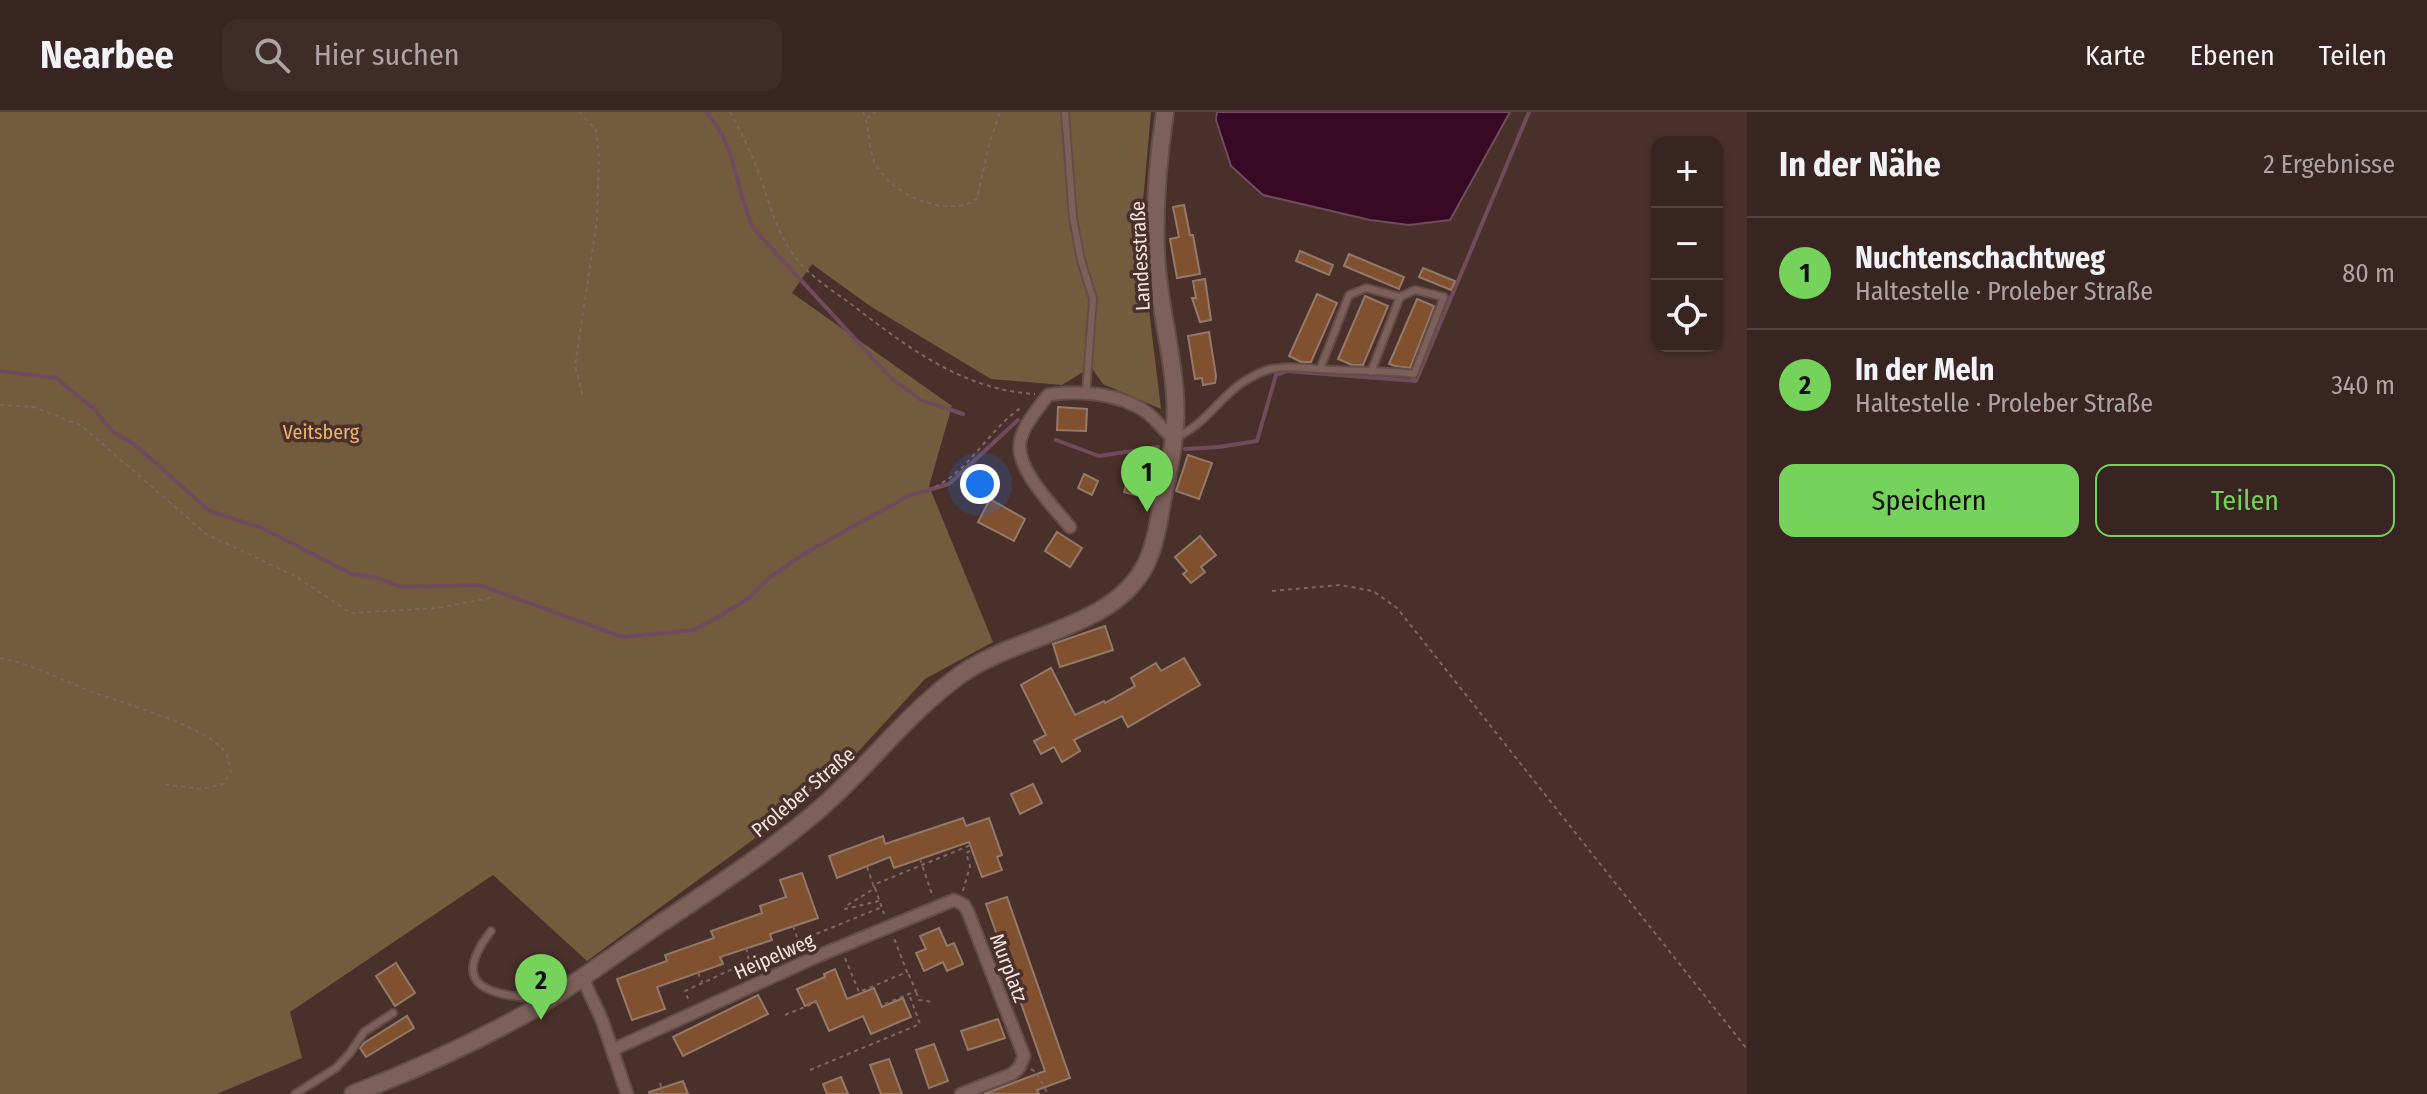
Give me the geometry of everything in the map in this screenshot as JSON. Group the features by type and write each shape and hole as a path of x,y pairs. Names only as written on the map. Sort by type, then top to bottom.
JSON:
{"main road":[{"name":"Landesstraße","path":"1165,112 1157,180 1156,256 1175,398"},
{"name":"Proleber Straße","path":"353,1094 460,1048 549,999 736,872 813,815 850,783 903,726 958,676 983,660 1092,615 1118,601 1148,562 1173,438 1175,398"}],"street":[{"path":"1070,527 1026,471 1020,456 1020,442 1025,428 1048,395 1086,393 1132,405 1144,410 1173,438"},
{"name":"Heipelweg","path":"612,1050 840,946 936,906 957,901"},
{"name":"Murplatz","path":"957,901 968,912 1023,1059"},
{"path":"582,977 602,1020 627,1094"},
{"path":"961,1094 1012,1074 1023,1059"}],"lane":[{"path":"1065,112 1073,218 1093,299 1086,393"},
{"path":"1173,438 1196,426 1242,382 1267,370 1288,367 1320,369 1371,372 1414,374 1444,297 1415,290 1400,297 1366,288 1349,295 1320,369"},
{"path":"1371,372 1400,297"},
{"path":"491,931 472,965 477,981 491,992 503,995 549,999"},
{"path":"295,1094 336,1068 364,1032 393,1013"}],"path":[{"path":"579,112 596,130 599,157 597,220 575,366 583,397"},
{"path":"730,112 754,161 781,233 795,257 820,280 905,346 935,365 995,387 1048,395"},
{"path":"863,112 875,162 889,180 925,204 964,208 977,199 1000,112"},
{"path":"866,118 875,112"},
{"path":"935,487 959,471 1008,416 1048,395"},
{"path":"0,405 34,407 82,426 206,534 295,576 351,613 438,608 495,597"},
{"path":"1272,591 1340,585 1373,591 1397,608 1747,1049"},
{"path":"0,658 38,668 88,690 174,720 211,740 227,753 231,773 223,784 201,789 162,784"},
{"path":"879,901 845,909 874,887 971,845"},
{"path":"957,901 970,866 966,853 972,850"},
{"path":"920,859 936,906"},
{"path":"970,866 977,863"},
{"path":"867,867 919,1000 933,1002"},
{"path":"694,1012 685,991 882,907"},
{"path":"793,926 798,941"},
{"path":"840,946 859,992 907,972"},
{"path":"746,948 750,961"},
{"path":"698,973 702,983"},
{"path":"885,1004 916,991"},
{"path":"810,1070 920,1024 909,994"},
{"path":"785,1015 817,1002"},
{"path":"1023,1059 1036,1072 1048,1094"},
{"path":"660,1083 663,1094"}],"green space":[{"name":"Veitsberg","path":"0,112 1151,112 1140,235 1161,409 1103,384 1091,367 1062,385 991,379 870,306 812,264 792,293 952,406 929,486 993,642 925,679 855,755 765,831 587,961 493,875 290,1012 302,1058 217,1094 0,1094"}],"shaded area":[{"path":"1217,112 1510,112 1450,220 1409,225 1370,220 1263,195 1231,166 1216,120"}],"building":[{"path":"1184,205 1200,274 1177,278 1170,239 1179,237 1173,207"},
{"path":"1300,251 1333,265 1329,275 1296,261"},
{"path":"1349,254 1404,277 1399,289 1344,266"},
{"path":"1423,268 1455,281 1451,290 1419,277"},
{"path":"1205,279 1211,320 1200,322 1192,298 1196,298 1193,281"},
{"path":"1317,294 1337,303 1311,362 1301,362 1289,356"},
{"path":"1365,296 1388,306 1363,365 1352,365 1338,359"},
{"path":"1417,299 1434,306 1410,368 1389,364"},
{"path":"1209,332 1216,376 1215,383 1203,385 1202,378 1195,379 1188,336"},
{"path":"1058,407 1087,409 1086,431 1057,430"},
{"path":"1188,455 1212,463 1199,499 1176,491"},
{"path":"1134,457 1156,463 1147,498 1124,492"},
{"path":"1084,474 1098,481 1092,495 1078,488"},
{"path":"990,499 1025,519 1014,541 978,522"},
{"path":"1057,532 1082,548 1070,567 1045,551"},
{"path":"1200,536 1216,555 1201,567 1205,572 1191,583 1183,574 1187,571 1175,557"},
{"path":"1105,626 1113,650 1060,667 1053,644"},
{"path":"1184,658 1200,685 1128,727 1122,716 1074,740 1080,751 1062,762 1054,747 1041,754 1034,741 1046,735 1021,685 1051,668 1075,715 1135,686 1131,678 1156,663 1161,671"},
{"path":"1033,784 1042,803 1020,814 1011,794"},
{"path":"963,818 966,826 989,818 1002,855 997,857 1002,870 982,877 969,842 894,868 890,857 837,878 829,856 883,836 885,844"},
{"path":"802,873 818,918 770,934 772,940 720,957 723,964 657,987 665,1009 632,1020 617,979 667,961 665,955 714,938 711,931 762,913 760,906 786,897 780,880"},
{"path":"1007,897 1070,1078 1037,1090 1039,1094 984,1094 1045,1071 986,904"},
{"path":"939,928 947,946 954,943 963,964 947,971 943,962 924,971 916,953 926,949 920,936"},
{"path":"396,963 415,993 395,1006 376,976"},
{"path":"835,969 847,999 874,988 882,1007 903,998 911,1017 871,1034 863,1016 829,1031 816,1001 805,1006 797,989 825,977 824,974"},
{"path":"758,995 768,1014 683,1056 673,1037"},
{"path":"407,1016 414,1028 366,1057 360,1048 364,1043"},
{"path":"998,1019 1005,1038 968,1050 961,1031"},
{"path":"934,1044 948,1081 929,1088 916,1050"},
{"path":"889,1059 902,1094 881,1094 870,1065"},
{"path":"841,1077 848,1094 827,1094 823,1084"},
{"path":"683,1081 688,1094 649,1092"}],"waterway":[{"path":"706,112 730,153 753,228 891,378 921,400 963,414"},
{"path":"1185,449 1257,441 1276,375 1287,371 1416,381 1529,112"},
{"path":"0,371 56,378 94,409 113,432 134,444 210,511 262,528 352,574 375,577 402,587 479,585 623,637 694,630 709,622 748,599 770,577 807,552 908,496 949,484 1018,420"},
{"path":"1056,440 1099,456 1158,447"}],"place":[{"name":"Nuchtenschachtweg","path":"1147,512"},
{"name":"In der Meln","path":"541,1020"}]}
